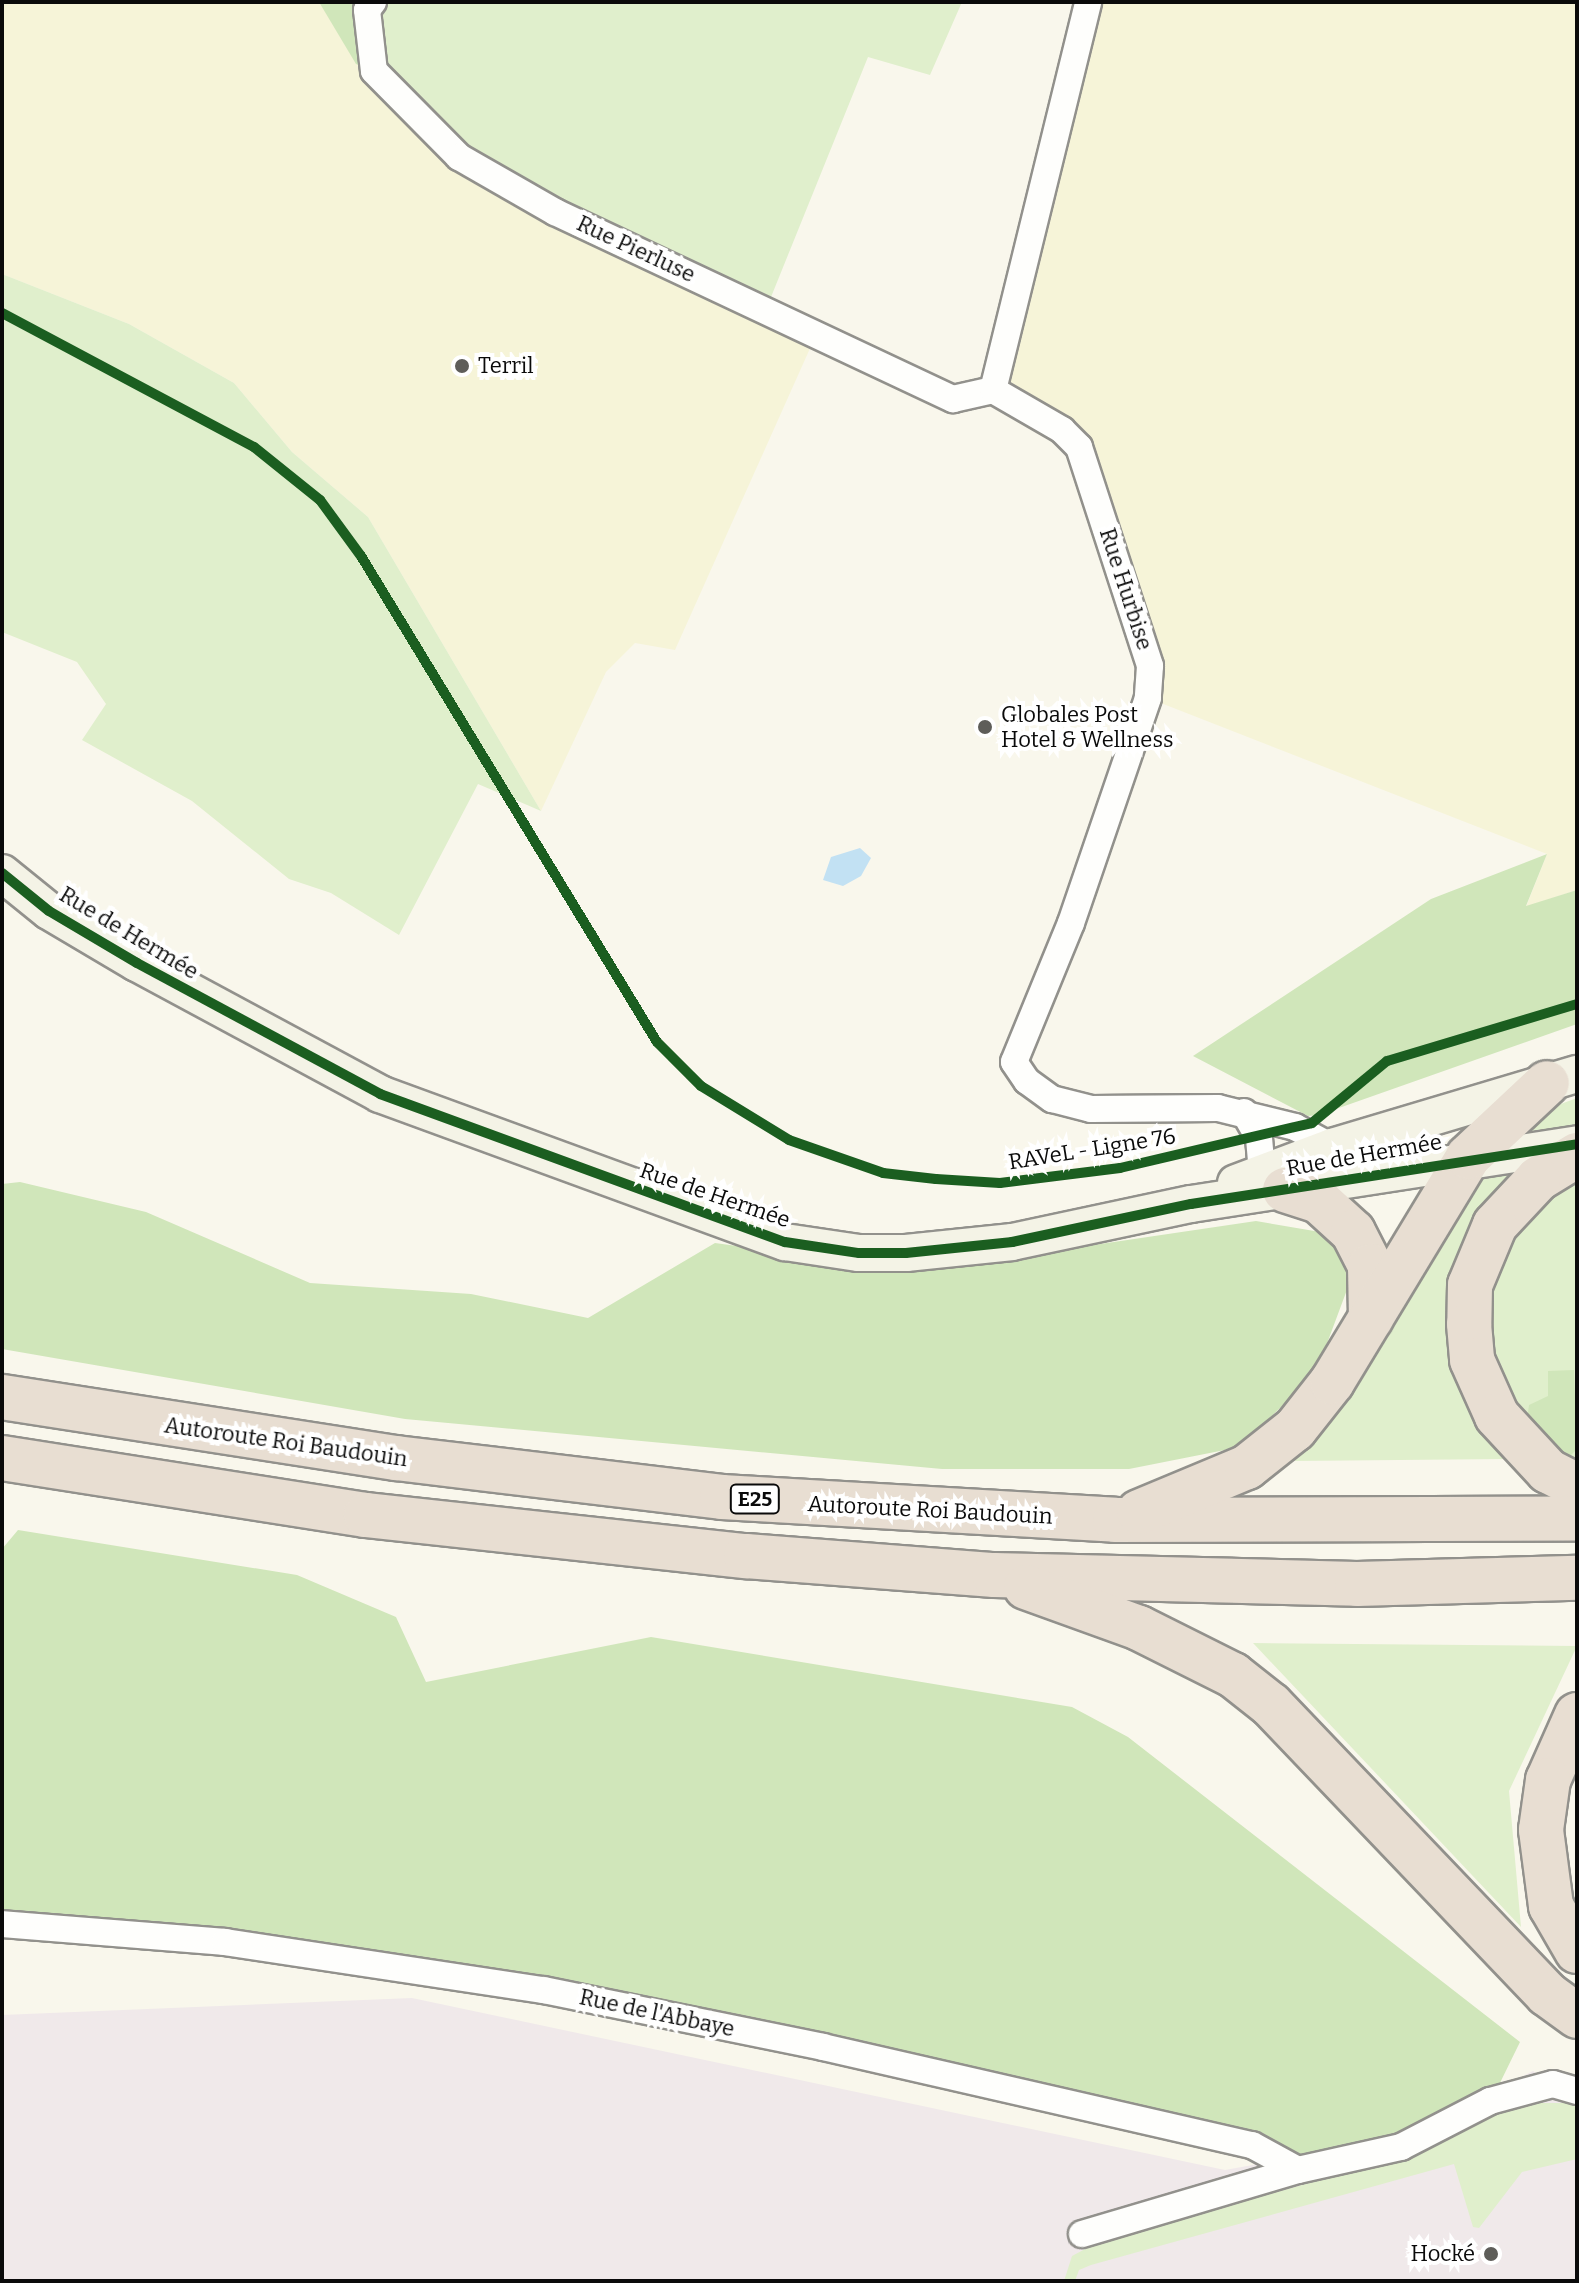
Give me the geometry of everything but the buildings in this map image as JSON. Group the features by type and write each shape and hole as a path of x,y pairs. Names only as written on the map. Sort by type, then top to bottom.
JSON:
{"highway":[{"path":"1115,1520 1221,1479 1272,1450 1317,1403 1468,1157 1562,1078"},
{"path":"1577,1155 1538,1179 1495,1225 1470,1285 1469,1324 1472,1360 1497,1416 1548,1471 1577,1486"},
{"path":"1273,1181 1319,1201 1353,1232 1370,1266 1371,1318"},
{"name":"Autoroute Roi Baudouin","path":"2,1397 396,1458 722,1497 1115,1520 1577,1518"},
{"path":"2,1458 366,1515 746,1556 994,1575 1357,1584 1577,1578"},
{"path":"994,1575 1139,1628 1233,1675 1271,1705 1547,1994 1577,2016"},
{"path":"1577,1715 1548,1780 1541,1830 1551,1906 1577,1951"}],"street":[{"name":"Rue Pierluse","path":"373,2 367,10 374,71 459,157 555,212 953,399 993,390"},
{"path":"993,390 1088,2"},
{"name":"Rue Hurbise","path":"993,390 1062,430 1079,447 1150,666 1148,698 1071,923 1014,1062 1027,1081 1052,1099 1091,1109 1218,1108 1244,1112 1295,1127 1332,1147"},
{"name":"Rue de Hermée","path":"2,873 49,911 137,963 380,1094 785,1242 859,1253 906,1253 1012,1242 1191,1204 1273,1181 1577,1144"},
{"name":"Rue de Hermée","path":"1273,1181 1332,1147 1562,1078"},
{"path":"1244,1112 1259,1138 1273,1181"},
{"name":"Rue de l'Abbaye","path":"2,1924 225,1942 544,1990 823,2047 1252,2145 1298,2170"},
{"path":"1082,2234 1298,2170 1401,2147 1490,2101 1553,2084 1577,2091"}],"shaded area":[{"path":"2,2 319,2 374,71 816,335 675,650 635,643 606,672 541,811 368,517 292,452 234,383 129,324 2,274"},
{"path":"1088,2 1577,2 1577,890 1526,907 1547,854 1148,698 1079,447 993,390"},
{"path":"412,1998 1225,2170 1400,2138 1533,2071 1577,2098 1577,2281 2,2281 2,2015"}],"green space":[{"path":"319,2 373,2 374,71 356,64"},
{"path":"373,2 962,2 930,75 868,57 769,302 459,157 374,71"},
{"path":"2,274 129,324 234,383 292,452 368,517 541,811 478,784 399,935 331,893 289,879 192,801 82,740 106,704 77,662 2,632"},
{"path":"1547,854 1526,906 1577,890 1577,1024 1319,1115 1308,1116 1193,1056 1431,899"},
{"path":"1577,1098 1577,1126 1514,1137 1550,1108"},
{"path":"1534,1159 1449,1294 1508,1459 1291,1461 1455,1207 1472,1170"},
{"path":"1577,1171 1577,1470 1497,1394 1485,1291 1519,1213"},
{"path":"20,1182 146,1212 310,1283 471,1294 588,1318 715,1243 881,1266 1080,1247 1256,1221 1326,1233 1351,1279 1316,1373 1240,1447 1129,1469 942,1469 405,1419 2,1349 2,1184"},
{"path":"1574,1370 1577,1449 1568,1458 1525,1435 1529,1405 1548,1396 1548,1371"},
{"path":"18,1530 297,1575 396,1617 426,1682 651,1637 1072,1707 1128,1737 1520,2042 1497,2089 1400,2138 1280,2160 544,1990 2,1924 2,1549"},
{"path":"1253,1643 1577,1646 1509,1791 1521,1927"},
{"path":"1528,2103 1577,2103 1577,2159 1522,2172 1479,2228 1473,2227 1454,2164 1091,2265 1079,2270 1075,2281 1064,2281 1072,2256 1104,2239 1412,2155 1488,2114"}],"water":[{"path":"860,848 871,858 861,876 843,886 823,880 831,857"}],"cycle path":[{"name":"RAVeL - Ligne 76","path":"2,313 254,447 320,500 361,556 657,1042 701,1086 789,1140 883,1173 936,1179 1000,1183 1120,1168 1312,1123 1387,1061 1577,1004"},
{"path":"2,873 49,911 137,963 380,1094 785,1242 859,1253 906,1253 1012,1242 1191,1204 1577,1144"}],"place":[{"name":"Terril","path":"462,366"},
{"name":"Globales Post Hotel & Wellness","path":"985,727"},
{"name":"Hocké","path":"1491,2254"}]}
